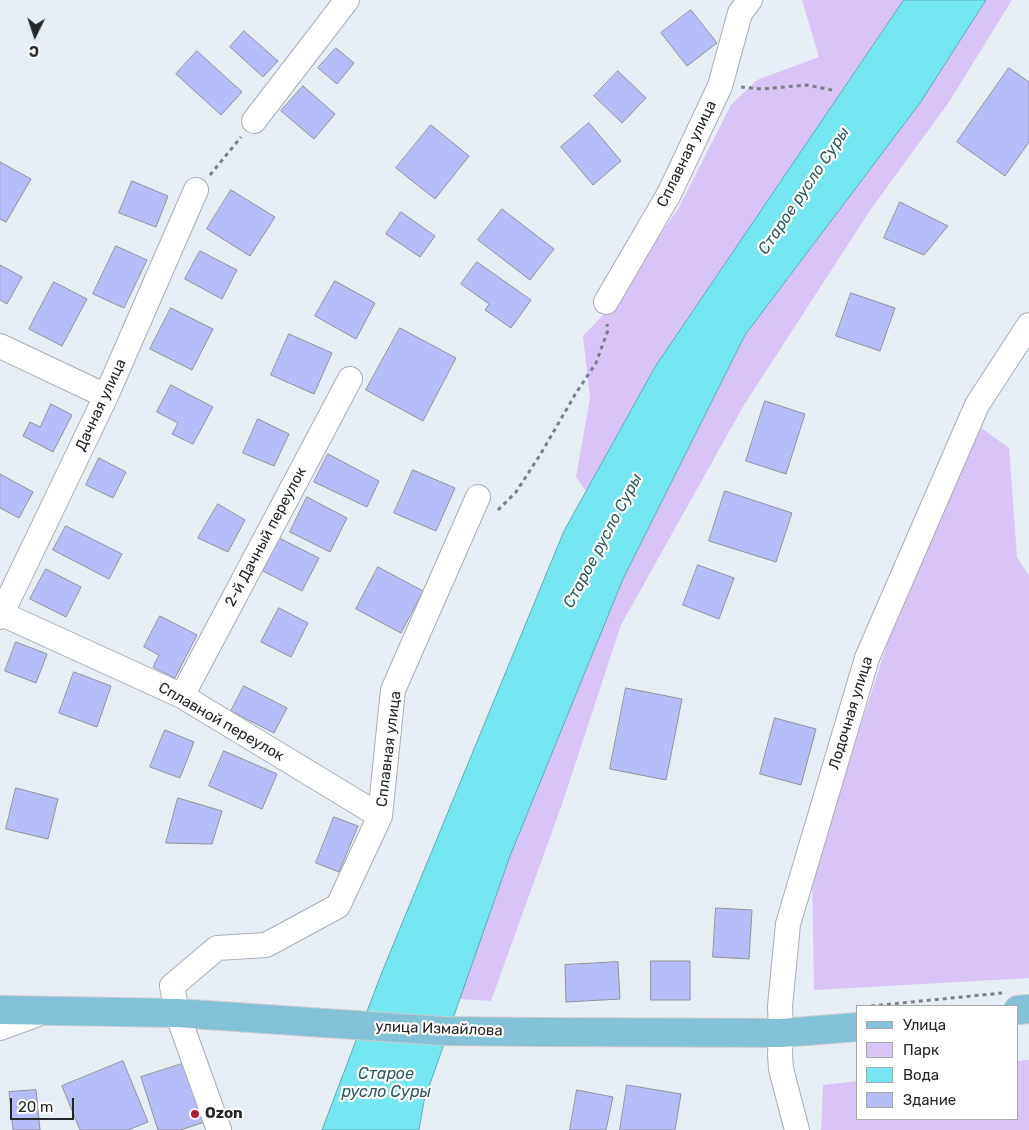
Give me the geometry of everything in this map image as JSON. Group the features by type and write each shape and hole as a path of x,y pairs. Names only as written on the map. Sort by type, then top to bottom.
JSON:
{"main road":[{"name":"улица Измайлова","path":"16,1015 178,1013 443,1031 781,1033 856,1027"}],"street":[{"path":"254,121 347,0"},
{"name":"Сплавная улица","path":"606,302 669,194 720,86 740,4"},
{"name":"Дачная улица","path":"0,615 106,396 196,190"},
{"name":"Лодочная улица","path":"797,1130 781,1070 780,1054 780,1006 788,924 867,658 977,405 1029,324"},
{"path":"0,346 106,396"},
{"name":"2-й Дачный переулок","path":"182,696 350,378"},
{"name":"Сплавная улица","path":"219,1130 178,1013 172,986 217,948 266,945 338,906 380,816 393,690 485,507"},
{"name":"Сплавной переулок","path":"0,615 182,696 380,816"}],"path":[{"path":"720,86 762,89 807,85 832,90"},
{"path":"196,190 254,121"},
{"path":"485,507 516,492 596,363 608,330 606,302"},
{"path":"942,1005 1019,1004"}],"green space":[{"path":"802,0 904,0 655,367 586,491 576,477 590,398 583,336 604,314 678,209 731,105 757,80 819,57"},
{"path":"986,0 1012,0 949,102 871,209 744,405 621,625 562,804 491,1001 459,999 510,856 623,579 745,335 920,103"},
{"path":"980,427 1009,448 1017,557 1029,576 1029,978 814,990 812,877 890,635"},
{"path":"1029,1060 1029,1130 821,1130 823,1085 856,1081 856,1120 1019,1120 1019,1061"}],"water":[{"name":"Старое русло Суры","path":"904,0 986,0 920,103 745,335 623,579 510,856 424,1101 419,1130 322,1130 382,972 564,531 655,367"}],"building":[{"path":"691,10 717,43 687,66 661,33"},
{"path":"244,31 278,61 263,77 230,47"},
{"path":"336,48 354,63 337,84 318,68"},
{"path":"197,51 242,92 221,115 176,74"},
{"path":"1009,68 1029,82 1029,142 1005,176 957,142"},
{"path":"618,71 646,98 622,123 594,96"},
{"path":"303,86 335,114 314,139 281,111"},
{"path":"589,123 621,161 593,185 561,147"},
{"path":"431,125 469,156 435,199 396,168"},
{"path":"0,162 31,179 6,222 0,219"},
{"path":"132,181 168,196 156,227 119,213"},
{"path":"231,190 275,217 250,256 207,229"},
{"path":"900,202 948,226 924,255 884,238"},
{"path":"502,209 554,249 530,280 478,240"},
{"path":"401,212 435,236 420,257 386,234"},
{"path":"116,246 147,260 124,308 93,294"},
{"path":"200,251 237,270 222,299 185,279"},
{"path":"477,262 531,300 511,328 485,310 489,304 461,284"},
{"path":"0,265 22,277 7,304 0,300"},
{"path":"335,281 375,303 356,339 315,316"},
{"path":"54,282 87,299 62,346 29,329"},
{"path":"851,293 895,308 880,351 836,336"},
{"path":"171,308 213,329 192,370 150,349"},
{"path":"400,328 456,358 423,421 366,390"},
{"path":"289,334 332,353 314,394 271,375"},
{"path":"171,385 213,407 193,444 172,434 178,423 157,412"},
{"path":"765,401 805,414 786,474 746,461"},
{"path":"51,404 72,415 53,452 23,436 30,422 40,427"},
{"path":"258,419 289,434 274,466 243,453"},
{"path":"328,454 379,481 367,507 314,482"},
{"path":"99,458 126,472 113,498 86,485"},
{"path":"413,470 455,488 436,531 394,513"},
{"path":"0,474 33,492 19,518 0,508"},
{"path":"725,491 792,513 776,562 709,541"},
{"path":"307,497 347,518 330,552 290,532"},
{"path":"218,504 245,520 228,552 198,538"},
{"path":"66,526 122,554 109,579 53,550"},
{"path":"279,538 319,558 302,591 263,571"},
{"path":"698,565 734,578 719,619 683,605"},
{"path":"378,567 423,591 401,633 356,609"},
{"path":"46,569 81,587 66,617 30,599"},
{"path":"279,608 308,623 291,657 261,642"},
{"path":"160,616 197,635 175,678 153,667 159,655 144,647"},
{"path":"16,642 47,654 36,683 5,671"},
{"path":"74,672 111,686 97,727 59,713"},
{"path":"244,686 287,708 274,733 231,711"},
{"path":"626,688 682,699 666,780 610,769"},
{"path":"775,718 816,729 801,785 760,774"},
{"path":"165,730 194,742 180,778 150,767"},
{"path":"224,751 277,774 262,809 209,786"},
{"path":"16,788 58,799 48,839 6,829"},
{"path":"178,798 222,811 212,844 166,843"},
{"path":"334,817 358,826 339,872 316,863"},
{"path":"716,908 752,910 749,959 713,957"},
{"path":"651,961 690,961 690,1000 651,1000"},
{"path":"618,962 620,999 566,1002 565,965"},
{"path":"123,1061 148,1122 128,1130 80,1130 62,1086"},
{"path":"185,1063 205,1122 180,1130 158,1130 141,1077"},
{"path":"627,1085 681,1094 675,1130 620,1130"},
{"path":"36,1090 40,1130 13,1130 9,1092"},
{"path":"577,1090 613,1097 606,1130 570,1130"}],"place":[{"name":"Ozon","path":"195,1114"}]}
